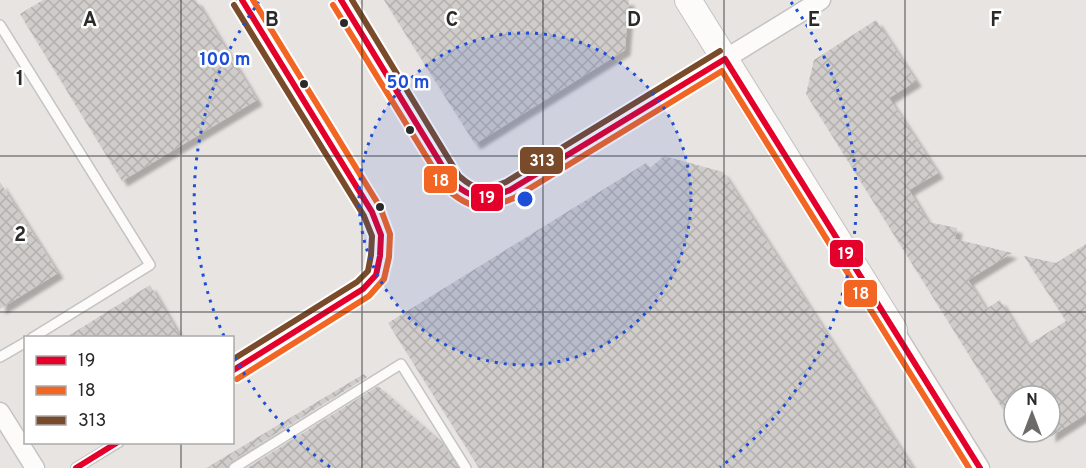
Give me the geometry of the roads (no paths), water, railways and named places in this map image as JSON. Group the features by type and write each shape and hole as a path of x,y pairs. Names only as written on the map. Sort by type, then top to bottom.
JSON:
{"street":[{"path":"688,0 980,468"},
{"path":"725,59 821,0"},
{"path":"0,412 35,468"}],"lane":[{"path":"234,370 363,289 376,275 381,235 372,212 242,0"},
{"path":"341,0 452,182 468,196 491,198 510,190 725,59"},
{"path":"0,25 150,265 35,336"},
{"path":"0,357 24,343"},
{"path":"234,468 400,364 466,468"},
{"path":"76,468 116,444"}]}
